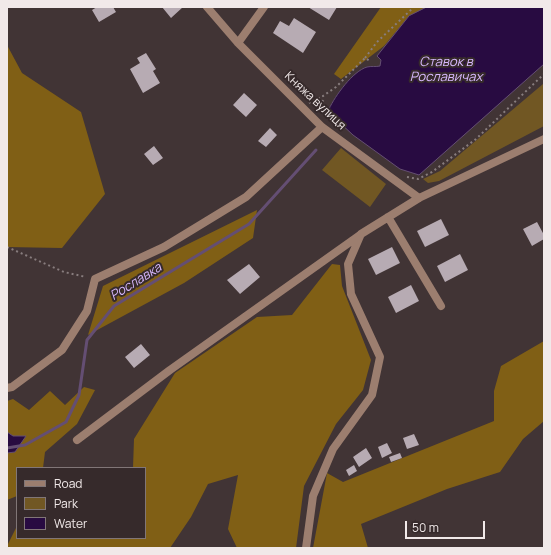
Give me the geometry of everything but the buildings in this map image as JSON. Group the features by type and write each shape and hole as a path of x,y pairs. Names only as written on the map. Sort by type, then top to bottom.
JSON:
{"street":[{"name":"Княжа вулиця","path":"207,7 238,43 322,127 419,198"},
{"path":"238,43 264,7"},
{"path":"7,388 12,387 62,350 87,311 95,279 164,247 246,197 322,127"},
{"path":"78,440 170,370 360,234 419,198 544,139"},
{"path":"388,217 441,306"},
{"path":"306,548 313,496 333,449 372,395 380,357 351,294 348,264 360,234"}],"path":[{"path":"302,107 336,87 365,58 377,42 414,7"},
{"path":"365,58 370,61"},
{"path":"403,176 418,179 432,172 476,138 544,74"},
{"path":"323,96 322,112 331,122"},
{"path":"7,247 64,272 95,279"}],"green space":[{"path":"543,84 544,126 439,181 428,183 423,179 440,171"},
{"path":"341,148 386,184 370,207 322,170"}],"shaded area":[{"path":"381,7 427,7 409,16 384,46 341,79 334,74"},
{"path":"7,45 22,73 81,112 105,194 62,248 7,247"},
{"path":"257,210 253,238 184,283 88,335 103,286"},
{"path":"332,264 340,265 342,286 371,360 363,390 336,424 304,486 296,548 237,548 228,529 238,475 208,484 191,517 170,548 10,548 7,546 16,528 16,539 146,539 146,467 133,467 134,439 175,373 257,317 292,315"},
{"path":"544,341 544,421 523,439 500,472 447,489 361,524 368,548 313,548 327,473 343,482 494,421 494,391 501,366"},
{"path":"84,387 95,390 77,424 45,452 43,467 16,467 16,496 7,500 7,453 15,451 25,436 13,436 7,432 7,401 13,399 29,410 50,391 65,405"}],"water":[{"name":"Ставок в Рославичах","path":"427,7 544,7 544,64 419,175 400,169 353,135 338,121 329,109 340,91 356,73 367,67 380,66 381,60 377,56 409,16"},
{"path":"7,432 13,436 26,436 15,452 7,453"}],"waterway":[{"name":"Рославка","path":"7,448 25,445 66,422 79,395 87,340 114,306 249,224 316,150"}]}
